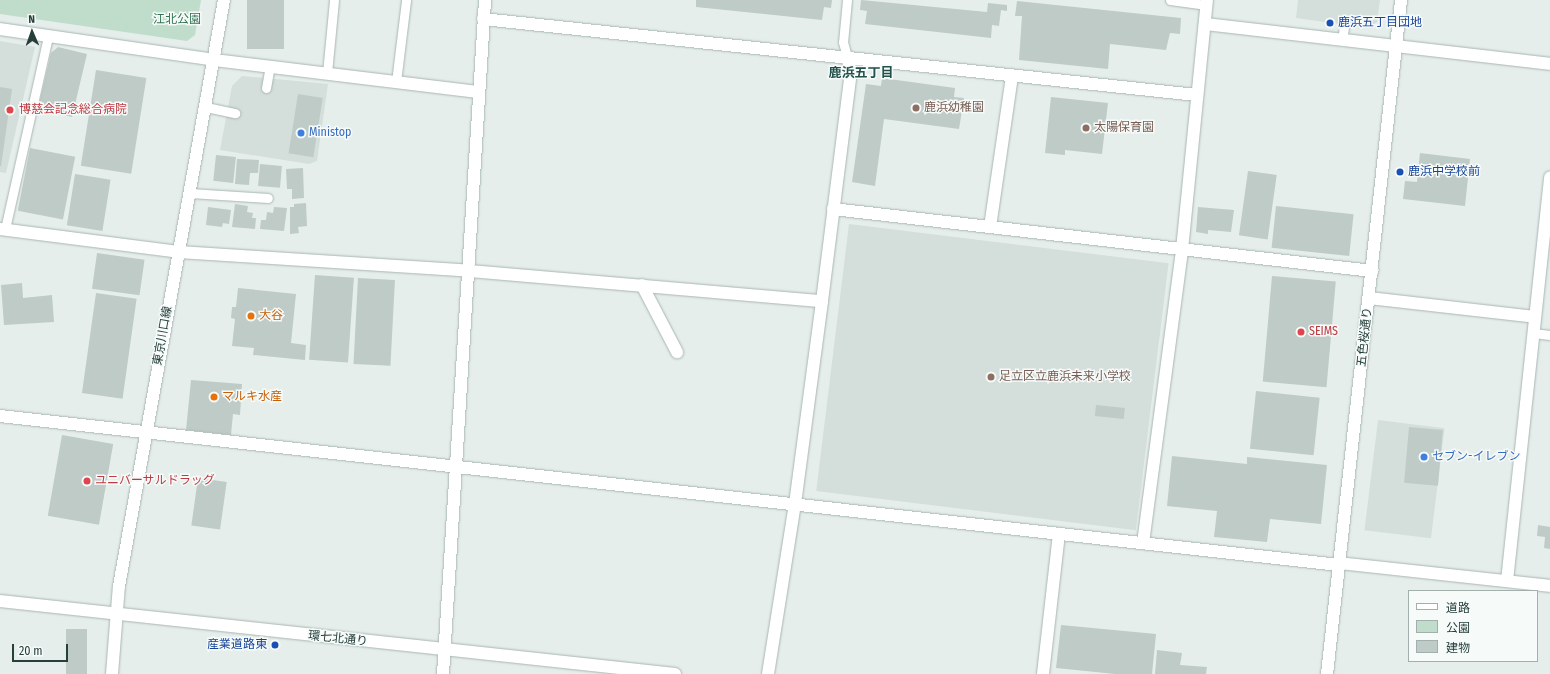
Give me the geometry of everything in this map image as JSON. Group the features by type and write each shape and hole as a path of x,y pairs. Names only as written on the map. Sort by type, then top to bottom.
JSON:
{"street":[{"name":"東京川口線","path":"112,674 115,615 145,433 206,107 224,0"},
{"path":"443,674 454,468 470,271 478,92 485,0"},
{"name":"五色桜通り","path":"1327,674 1401,0"},
{"path":"1143,543 1182,250 1207,2"},
{"path":"483,19 847,57 1012,77 1197,95"},
{"path":"1204,24 1550,64"},
{"path":"0,29 214,60 478,92"},
{"path":"768,674 795,504 822,301 851,72 847,57"},
{"path":"990,227 1012,77"},
{"path":"1507,581 1534,317 1546,249 1550,177"},
{"path":"833,210 1372,271"},
{"path":"3,229 179,252 470,271 822,301"},
{"path":"642,285 677,352"},
{"path":"1369,298 1534,317"},
{"path":"0,416 454,468 1550,586"},
{"path":"1043,674 1059,534"},
{"name":"環七北通り","path":"0,601 115,615 675,674"}],"lane":[{"path":"327,73 334,0"},
{"path":"396,82 406,0"},
{"path":"847,0 844,42 847,57"},
{"path":"1170,0 1207,2"},
{"path":"1342,40 1345,21"},
{"path":"3,229 48,37"},
{"path":"266,88 270,66"},
{"path":"206,107 235,113"},
{"path":"190,193 268,198"},
{"path":"1533,333 1550,334"}],"shaded area":[{"path":"1298,0 1380,0 1377,22 1368,28 1296,18"},
{"name":"博慈会記念総合病院","path":"0,41 35,47 6,173 0,172"},
{"path":"242,76 328,84 317,161 309,164 220,150 232,86"},
{"name":"足立区立鹿浜未来小学校","path":"849,224 1169,263 1136,530 816,491"},
{"path":"1378,420 1445,428 1431,538 1364,530"}],"green space":[{"name":"江北公園","path":"0,0 201,0 195,35 187,41 0,14"}],"building":[{"path":"247,0 284,0 284,49 247,49"},
{"path":"696,0 832,0 831,8 824,7 822,20 696,7"},
{"path":"861,0 987,12 988,3 1007,5 1007,11 1001,10 999,26 992,25 991,38 865,24 867,11 860,10"},
{"path":"1017,1 1181,18 1180,34 1170,33 1166,50 1110,44 1108,69 1019,60 1022,16 1015,16"},
{"path":"58,47 87,54 72,117 38,109 51,53"},
{"path":"96,70 146,78 131,174 81,166"},
{"path":"882,78 955,88 954,97 964,98 959,129 884,119 875,186 852,182 866,84 881,86"},
{"path":"0,87 12,89 1,166 0,166"},
{"path":"298,94 323,98 313,157 289,153"},
{"path":"1051,97 1108,103 1102,154 1065,150 1065,155 1045,153"},
{"path":"30,148 75,157 63,220 18,211"},
{"path":"1420,153 1470,159 1465,206 1403,199 1405,181 1417,182"},
{"path":"216,155 236,157 233,183 213,181"},
{"path":"237,159 259,160 258,173 250,173 249,185 235,184"},
{"path":"260,164 282,166 280,188 258,186"},
{"path":"303,168 304,198 292,199 292,189 287,189 286,169"},
{"path":"1248,171 1277,175 1268,239 1239,235"},
{"path":"75,174 111,180 102,231 67,225"},
{"path":"306,203 307,226 298,227 299,233 290,234 290,207 294,207 294,204"},
{"path":"235,204 248,206 247,212 253,213 252,218 256,218 255,229 232,227"},
{"path":"1276,206 1354,214 1349,256 1272,248"},
{"path":"208,207 231,210 229,224 223,223 222,227 206,225"},
{"path":"274,207 287,208 284,231 260,229 261,220 266,220 267,212 273,213"},
{"path":"1198,207 1234,210 1231,232 1208,230 1208,234 1196,232"},
{"path":"97,253 145,260 140,295 92,289"},
{"path":"315,275 354,278 348,363 309,360"},
{"path":"1272,276 1336,282 1327,387 1263,382"},
{"path":"358,278 395,280 390,366 353,364"},
{"path":"22,283 23,298 52,295 54,322 4,325 1,285"},
{"path":"238,288 296,294 291,343 306,345 305,360 253,355 254,348 232,346 235,319 231,318 232,307 236,307"},
{"path":"96,293 137,299 123,399 82,393"},
{"path":"191,380 242,384 240,415 233,414 231,435 186,430"},
{"path":"1256,391 1320,398 1314,455 1250,449"},
{"path":"1096,405 1125,408 1124,419 1095,416"},
{"path":"1409,427 1443,430 1438,486 1404,483"},
{"path":"62,435 113,444 99,525 48,516"},
{"path":"1172,456 1247,464 1247,457 1327,465 1321,524 1270,519 1267,542 1214,537 1217,511 1167,506"},
{"path":"198,478 227,482 220,530 191,526"},
{"path":"1538,525 1550,527 1550,549 1544,548 1545,537 1537,536"},
{"path":"1061,625 1156,634 1152,674 1115,674 1056,668"},
{"path":"66,629 87,629 87,674 66,674"},
{"path":"1157,650 1182,653 1180,665 1207,667 1206,674 1155,674"}],"place":[{"name":"鹿浜五丁目団地","path":"1330,23"},
{"name":"鹿浜幼稚園","path":"916,108"},
{"name":"博慈会記念総合病院","path":"10,110"},
{"name":"太陽保育園","path":"1086,128"},
{"name":"Ministop","path":"301,133"},
{"name":"鹿浜中学校前","path":"1400,172"},
{"name":"大谷","path":"251,316"},
{"name":"SEIMS","path":"1301,332"},
{"name":"足立区立鹿浜未来小学校","path":"991,377"},
{"name":"マルキ水産","path":"214,397"},
{"name":"セブン-イレブン","path":"1424,457"},
{"name":"ユニバーサルドラッグ","path":"87,481"},
{"name":"産業道路東","path":"275,645"}],"district":[{"name":"鹿浜五丁目","path":"861,73"}]}
